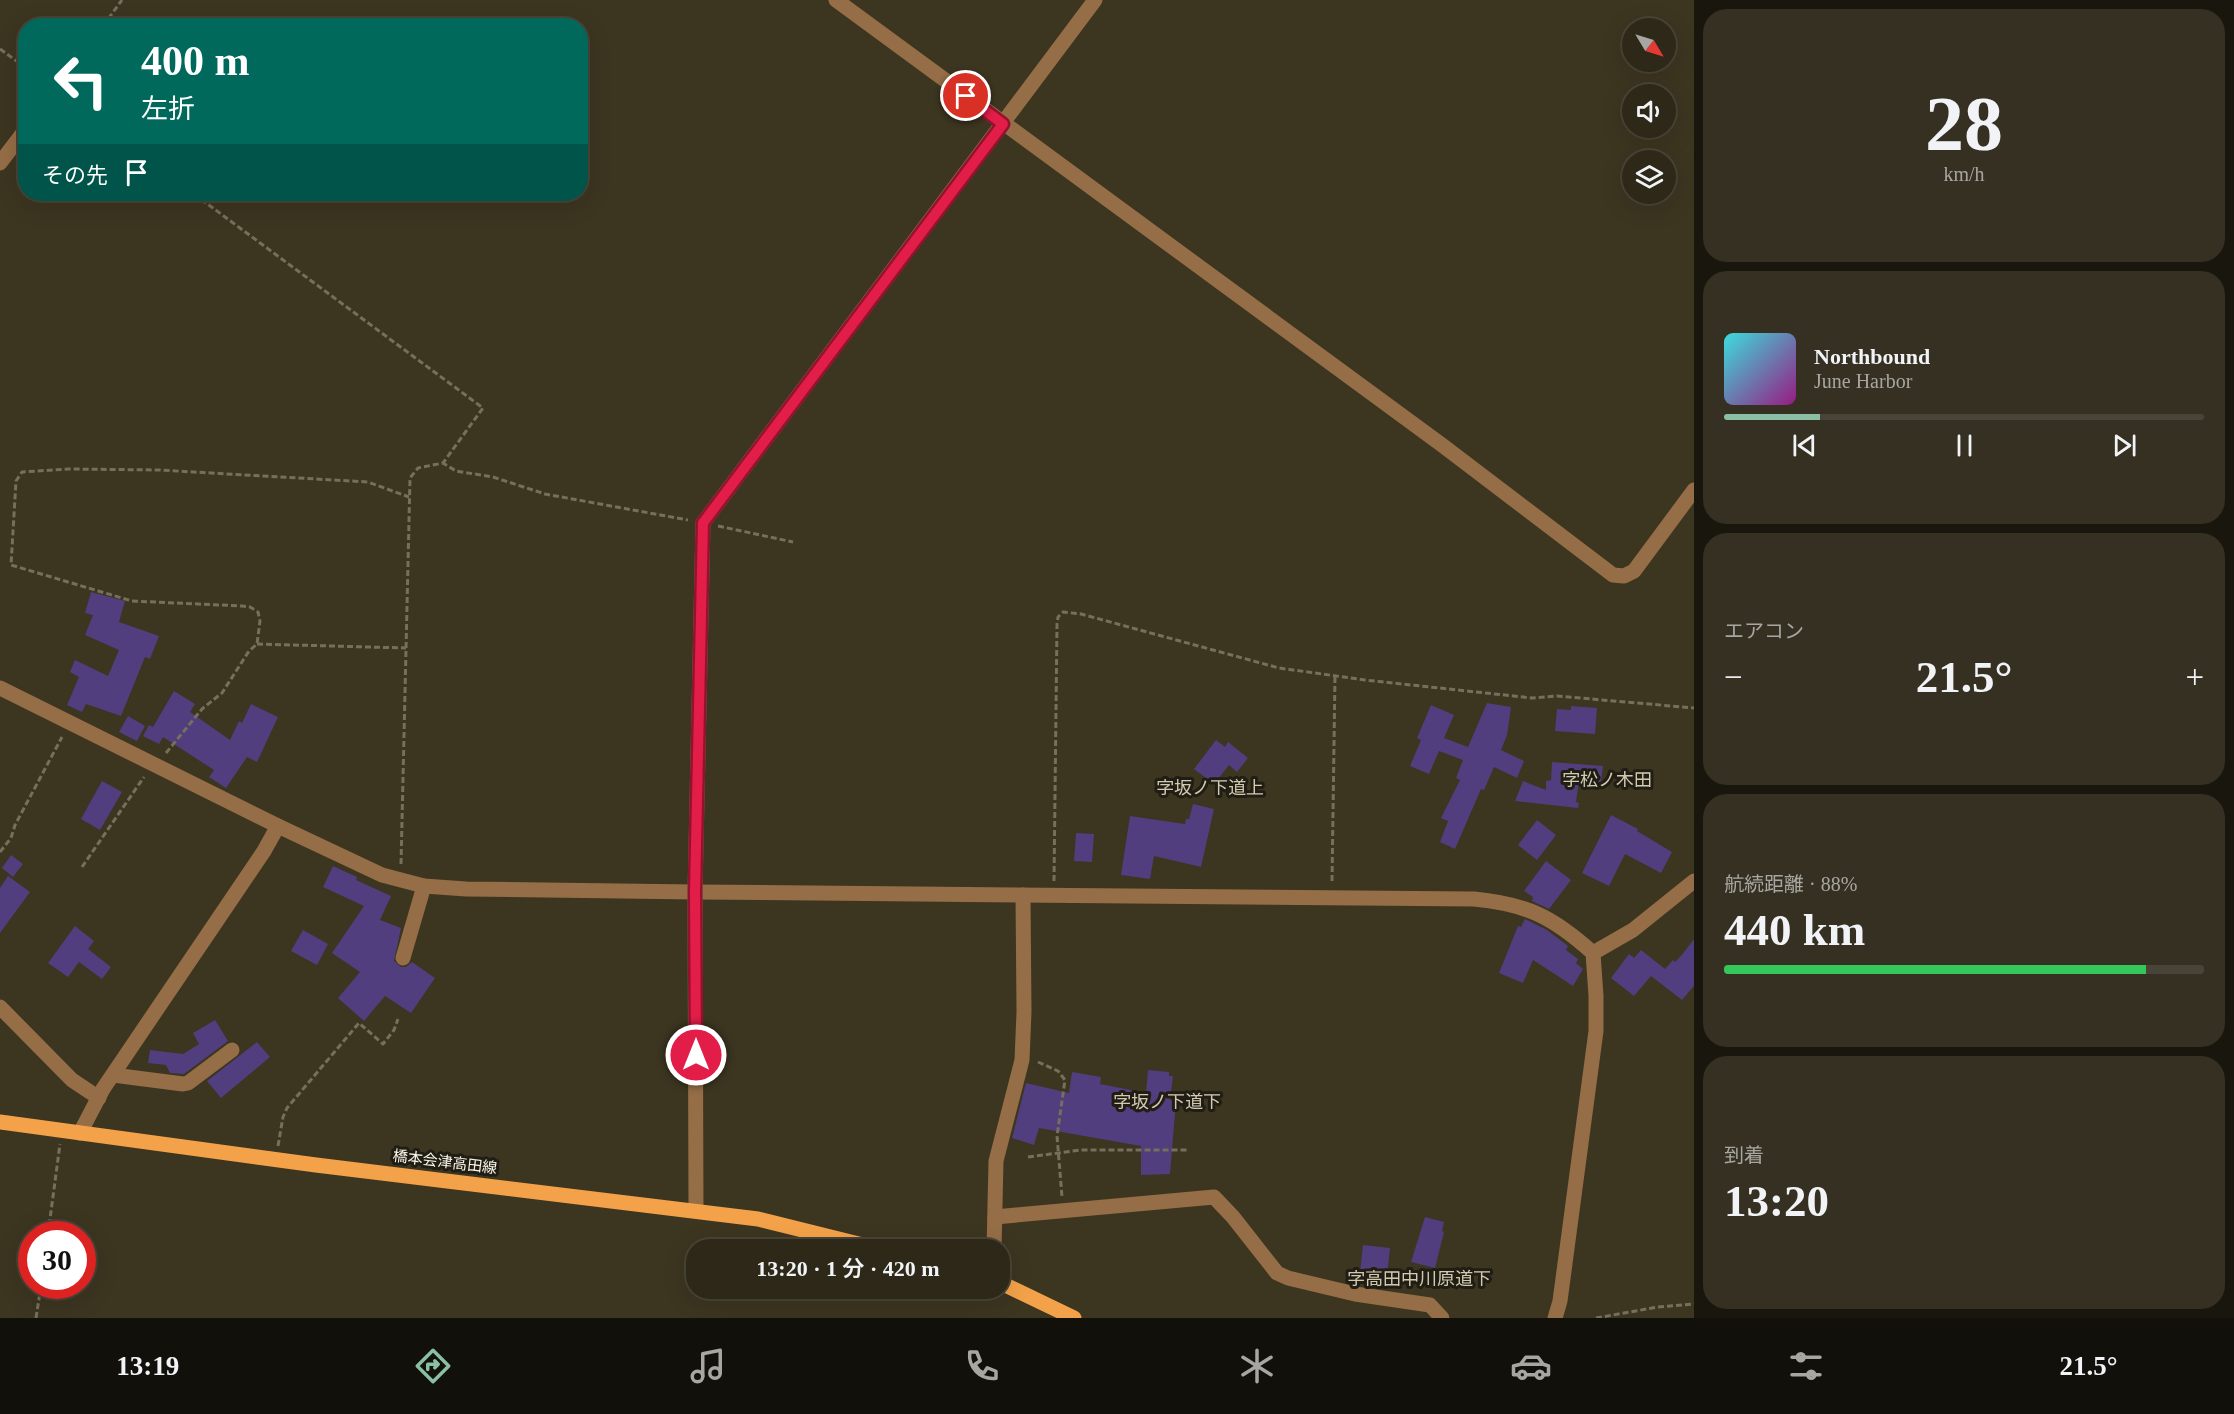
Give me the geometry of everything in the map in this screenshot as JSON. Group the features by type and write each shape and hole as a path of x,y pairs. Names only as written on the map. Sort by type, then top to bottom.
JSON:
{"main road":[{"name":"橋本会津高田線","path":"0,1122 276,1160 758,1219 839,1239"},
{"path":"1010,1287 1074,1318"}],"street":[{"path":"836,0 1442,445 1613,575 1624,576 1634,571 1694,490"},
{"path":"696,1211 695,892 703,523 1095,0"},
{"path":"0,163 18,139"},
{"path":"0,688 382,875 424,886 466,889 1023,896 1474,898 1501,901 1526,908 1554,922 1593,954 1596,996 1596,1031 1560,1301 1555,1318"},
{"path":"80,1133 113,1075 278,826"},
{"path":"1593,954 1633,930 1694,881"},
{"path":"403,958 424,886"},
{"path":"994,1239 996,1161 1022,1055 1023,896"},
{"path":"0,1007 72,1080 99,1098"},
{"path":"113,1075 189,1083 232,1050"},
{"path":"995,1217 1214,1197 1277,1272 1288,1278 1355,1294 1430,1305 1442,1318"}],"path":[{"path":"109,18 122,0"},
{"path":"0,49 18,62"},
{"path":"203,201 483,408 443,463 418,468 410,478 400,881"},
{"path":"443,463 456,471 493,477 545,494 793,542"},
{"path":"81,867 153,764 171,749 202,709 222,693 249,651 257,644 260,621 258,612 250,607 132,601 11,565 16,481 22,472 69,469 159,470 368,482 408,497"},
{"path":"1053,895 1057,624 1060,614 1067,611 1279,668 1532,698 1557,696 1694,708"},
{"path":"257,644 406,648"},
{"path":"1332,898 1335,676"},
{"path":"0,852 10,838 70,722"},
{"path":"276,1160 283,1118 287,1108 359,1023 383,1044 394,1030 398,1019"},
{"path":"1022,1055 1058,1071 1065,1080 1057,1136 1064,1211"},
{"path":"50,1221 62,1130"},
{"path":"1028,1156 1081,1150 1189,1150"},
{"path":"36,1318 38,1299"},
{"path":"1596,1318 1658,1307 1694,1304"}],"building":[{"path":"91,592 125,601 119,622 159,636 150,659 145,657 121,716 86,704 82,712 67,705 79,677 70,672 75,660 108,676 119,650 85,635 93,615 85,613"},
{"path":"174,691 195,704 190,712 230,740 251,704 278,717 257,762 247,757 226,788 209,777 214,770 163,737 159,744 143,736 149,725 153,727"},
{"path":"1487,703 1511,707 1507,735 1501,750 1524,761 1517,778 1494,767 1484,790 1481,789 1455,849 1440,842 1448,821 1441,818 1460,780 1456,778 1463,760 1439,751 1429,774 1410,766 1421,740 1417,738 1431,705 1454,715 1444,738 1468,747"},
{"path":"1571,706 1597,708 1595,734 1555,731 1557,709 1571,710"},
{"path":"128,716 145,726 137,741 119,732"},
{"path":"1216,740 1225,747 1228,742 1248,758 1237,772 1229,765 1214,784 1194,769"},
{"path":"1552,762 1603,766 1601,782 1579,780 1576,802 1579,803 1578,808 1515,801 1523,781 1546,790 1546,781 1551,780"},
{"path":"102,781 122,792 100,830 81,819"},
{"path":"1193,804 1214,809 1201,867 1154,856 1150,879 1121,875 1130,816 1185,824 1186,819 1189,819"},
{"path":"1611,815 1638,829 1637,831 1672,852 1661,873 1625,854 1609,886 1582,873"},
{"path":"1537,820 1556,835 1537,860 1518,845"},
{"path":"1076,833 1094,834 1092,862 1074,861"},
{"path":"11,855 23,864 13,877 2,868"},
{"path":"1546,861 1571,880 1549,909 1532,901 1533,897 1524,891"},
{"path":"333,866 357,877 356,880 391,896 380,920 401,928 394,961 401,967 406,967 412,962 435,978 411,1013 385,996 364,1021 338,998 360,972 332,953 364,906 323,887"},
{"path":"8,876 30,892 0,933 0,888"},
{"path":"1525,919 1547,930 1568,946 1566,950 1578,959 1576,963 1583,969 1573,986 1533,960 1523,983 1499,973 1518,926 1521,927"},
{"path":"75,926 94,941 88,949 111,967 102,979 79,962 68,977 48,963"},
{"path":"303,930 328,944 317,965 291,951"},
{"path":"1694,939 1694,986 1682,1000 1651,976 1634,996 1611,978 1629,954 1634,958 1641,950 1665,969 1673,960 1675,962 1681,956"},
{"path":"215,1020 228,1041 184,1074 170,1073 166,1065 148,1063 150,1050 183,1054 199,1044 193,1033"},
{"path":"257,1042 270,1057 221,1098 207,1081"},
{"path":"1148,1070 1169,1072 1169,1076 1173,1076 1170,1100 1176,1101 1170,1174 1141,1175 1141,1146 1039,1128 1034,1145 1012,1138 1026,1083 1069,1093 1072,1072 1101,1077 1100,1084 1146,1093"},
{"path":"1425,1217 1444,1222 1442,1231 1444,1232 1435,1268 1411,1262"},
{"path":"1363,1245 1390,1248 1386,1285 1359,1282"}],"district":[{"name":"字松ノ木田","path":"1607,780"},
{"name":"字坂ノ下道上","path":"1210,788"},
{"name":"字坂ノ下道下","path":"1167,1102"},
{"name":"字高田中川原道下","path":"1419,1279"}],"route":[{"path":"696,1055 695,892 703,523 1003,124 966,96"}]}
